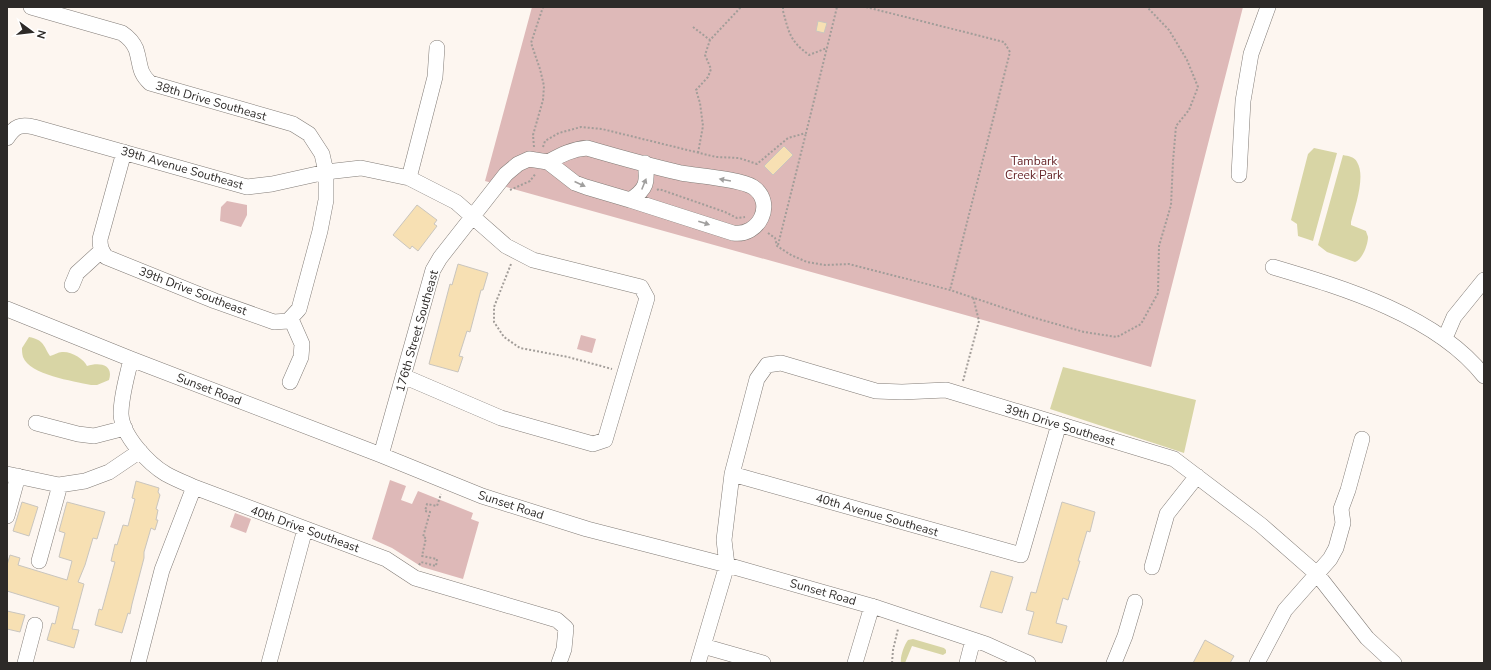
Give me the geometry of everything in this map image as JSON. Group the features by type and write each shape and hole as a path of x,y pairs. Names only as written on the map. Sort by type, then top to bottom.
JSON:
{"street":[{"name":"38th Drive Southeast","path":"31,7 122,33 130,39 133,44 144,78 150,83 293,124 309,134 322,154 326,172 326,200 320,232 299,309 289,320"},
{"path":"1239,175 1243,101 1251,54 1268,7"},
{"path":"409,178 435,77 437,48"},
{"name":"39th Avenue Southeast","path":"7,138 12,130 24,125 34,127 247,187 272,184 326,172 361,168 409,178 456,202 506,246 517,252 533,260 640,287 647,298 605,440 593,444 501,418 403,376"},
{"name":"176th Street Southeast","path":"381,455 433,270 440,258 506,174 518,164 529,159 562,154 576,149 587,148 682,173 746,184 759,192 764,207 763,215 757,224"},
{"path":"72,285 77,273 101,251 100,239 124,152"},
{"path":"543,157 575,183 586,187 635,196 733,233 741,234 747,232 757,224"},
{"path":"635,196 644,186 647,178 645,163"},
{"name":"39th Drive Southeast","path":"101,251 106,257 215,302 274,322 289,320"},
{"path":"1273,267 1327,283 1360,295 1414,320 1445,338 1484,376"},
{"path":"1445,338 1454,317 1484,280"},
{"name":"Sunset Road","path":"7,309 482,496 587,529 727,565 872,606 973,640 1028,663"},
{"path":"289,320 302,344 300,357 290,382"},
{"name":"40th Drive Southeast","path":"131,359 121,416 133,444 146,458 166,474 194,487 386,559 414,578 557,620 566,628 564,649 559,663"},
{"name":"39th Drive Southeast","path":"732,474 757,379 767,365 781,363 876,391 902,392 946,390 1174,459 1261,525 1317,574"},
{"path":"36,423 78,434 94,436 125,428"},
{"name":"40th Avenue Southeast","path":"732,474 1021,555 1059,424"},
{"path":"1257,663 1285,610 1330,559 1336,548 1343,523 1341,509 1362,440"},
{"path":"7,516 13,475 60,485 86,481 109,472 140,451"},
{"path":"698,663 727,565 724,540 732,474"},
{"path":"1152,567 1167,514 1197,476"},
{"path":"39,561 60,485"},
{"path":"138,663 162,570 194,487"},
{"path":"269,663 305,529"},
{"path":"1317,574 1367,638 1394,663"},
{"path":"1114,663 1125,636 1135,602"},
{"path":"855,663 872,606"},
{"path":"25,663 35,625"},
{"path":"967,663 973,640"},
{"path":"703,646 763,663"}],"path":[{"path":"543,7 532,43 544,86 543,100 533,135 534,148 543,157"},
{"path":"698,153 703,126 700,103 696,90 708,77 711,69 705,55 710,40 741,7"},
{"path":"783,7 791,36 798,47 809,55 827,48"},
{"path":"777,246 837,7"},
{"path":"866,7 1004,42 1010,52 950,290"},
{"path":"635,196 648,194 659,190 725,212 737,218 747,216 775,238 777,246 791,255 807,262 825,265 849,264 950,290 1028,316 1084,332 1117,338 1141,324 1158,293 1159,246 1171,205 1176,126 1189,110 1198,88 1187,60 1169,30 1146,7"},
{"path":"693,27 710,40"},
{"path":"510,190 530,181 543,157 545,141 559,133 581,127 602,129 698,153 716,157 739,158 757,164 788,138 806,133"},
{"path":"517,252 494,307 494,322 504,337 520,348 568,357 625,374"},
{"path":"959,394 980,321 973,297"},
{"path":"414,578 421,562 436,566 438,559 422,556 426,538 423,538 430,512 425,511 427,504 437,506 446,482"},
{"path":"892,663 893,650 902,616"}],"green space":[{"name":"Tambark Creek Park","path":"532,7 1243,7 1151,367 485,181"},
{"path":"227,201 247,205 247,215 241,227 220,221 221,207"},
{"path":"581,335 596,339 592,353 577,349"},
{"path":"390,480 406,486 401,500 412,504 418,491 473,513 471,519 479,522 463,579 422,567 392,548 372,539"},
{"path":"235,513 251,519 246,533 230,527"}],"shaded area":[{"path":"1314,148 1337,153 1313,241 1298,236 1297,224 1291,220 1308,154"},
{"path":"1343,155 1356,160 1360,175 1359,192 1351,225 1366,231 1368,237 1364,252 1358,261 1355,262 1327,252 1318,245"},
{"path":"29,337 40,341 50,356 59,352 66,352 77,356 87,366 101,364 107,367 110,375 109,380 97,385 91,385 43,373 27,363 22,355 22,348"},
{"path":"1063,367 1196,400 1184,453 1050,409"},
{"path":"913,639 944,648 946,653 943,655 912,646 905,663 901,663 905,645 908,640"}],"building":[{"path":"818,21 827,23 824,33 816,31"},
{"path":"784,146 793,155 773,175 764,166"},
{"path":"417,205 437,220 434,224 437,226 418,251 412,246 410,249 393,235"},
{"path":"458,264 488,273 483,290 481,290 470,332 467,331 459,356 463,357 458,372 429,364 450,284 452,285"},
{"path":"136,481 159,488 158,492 160,495 156,509 158,510 156,520 158,520 155,530 151,528 130,614 128,613 122,633 95,625 99,609 102,610 115,562 111,561 115,544 117,545 123,525 128,526 135,499 132,498"},
{"path":"22,502 38,507 29,536 13,531"},
{"path":"67,502 105,512 97,539 93,538 78,582 84,584 72,629 79,630 74,648 47,640 52,623 55,624 59,607 7,591 7,565 10,555 20,558 18,565 67,580 72,561 59,557 65,533 59,531"},
{"path":"1062,502 1095,512 1090,532 1087,531 1078,561 1080,561 1068,600 1063,598 1056,623 1067,626 1062,643 1028,634 1034,612 1026,610 1031,592 1036,593"},
{"path":"991,571 1013,577 1002,613 980,607"},
{"path":"7,611 25,615 20,632 7,629"},
{"path":"1205,640 1234,656 1230,663 1193,663"}]}
